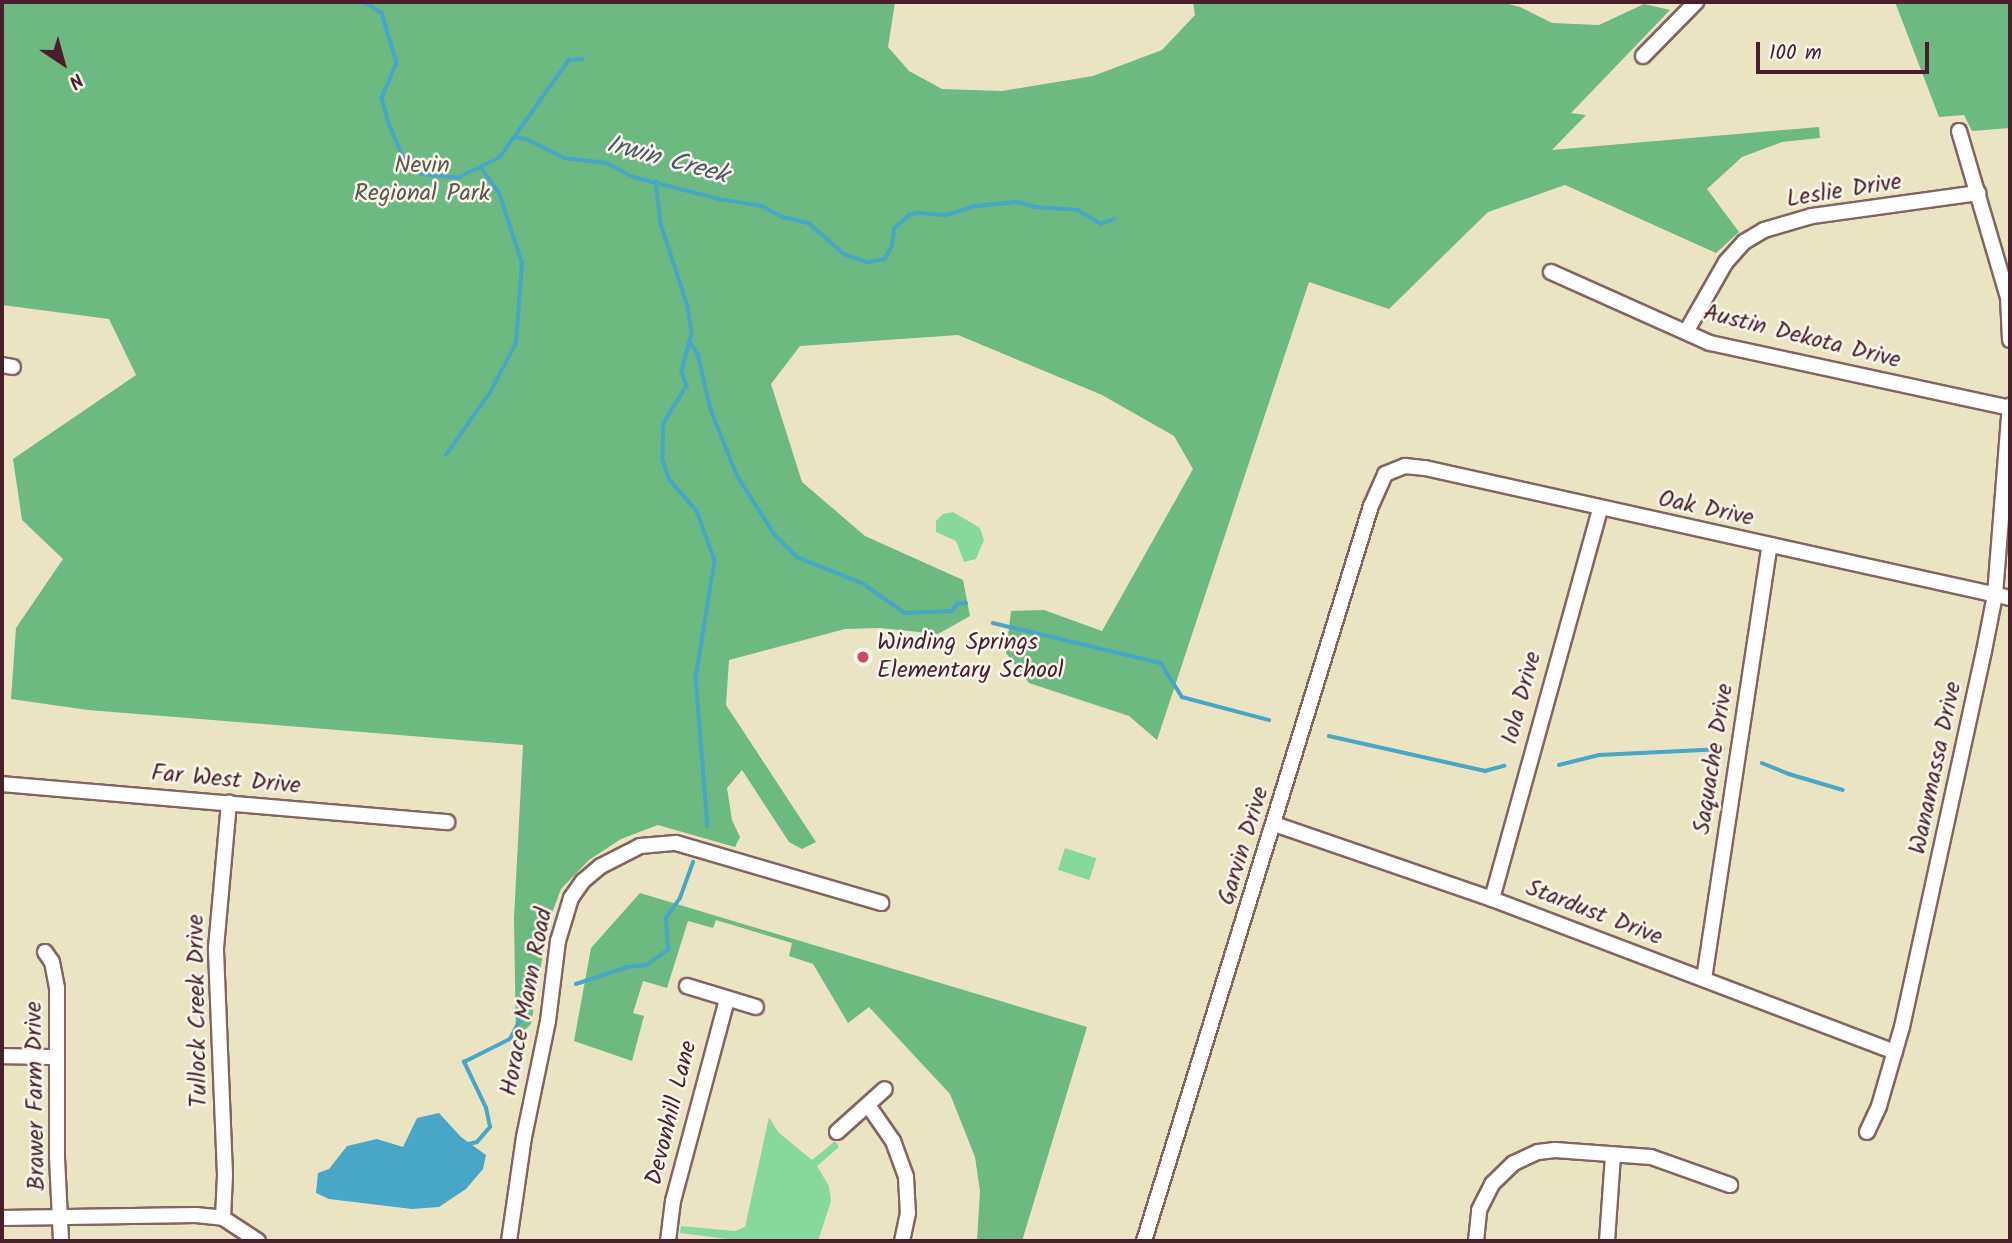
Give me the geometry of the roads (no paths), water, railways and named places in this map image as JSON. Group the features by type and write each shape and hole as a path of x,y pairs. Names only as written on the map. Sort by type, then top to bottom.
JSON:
{"street":[{"path":"1643,56 1696,2"},
{"path":"1959,131 2008,297 2010,340"},
{"name":"Leslie Drive","path":"1686,332 1726,262 1744,242 1764,230 1812,216 1978,193"},
{"name":"Austin Dekota Drive","path":"1551,272 1686,332 1736,349 2010,407"},
{"name":"Wanamassa Drive","path":"1867,1132 1895,1052 1995,595 2010,407"},
{"name":"Oak Drive","path":"1392,469 1405,466 1425,468 2010,598"},
{"name":"Garvin Drive","path":"1144,1241 1371,506 1380,481 1392,469"},
{"name":"Iola Drive","path":"1492,899 1600,509"},
{"name":"Saquache Drive","path":"1704,979 1770,545"},
{"name":"Far West Drive","path":"2,784 447,822"},
{"name":"Tullock Creek Drive","path":"223,1218 225,1175 216,948 229,803"},
{"name":"Stardust Drive","path":"1274,824 1492,899 1895,1052"},
{"name":"Horace Mann Road","path":"509,1241 524,1137 548,1021 558,941 571,898 583,881 601,866 640,846 676,843 881,903"},
{"name":"Brawer Farm Drive","path":"46,952 52,962 57,988 61,1241"},
{"path":"687,986 756,1007"},
{"name":"Devonhill Lane","path":"667,1241 672,1204 727,999"},
{"path":"2,1056 57,1057"},
{"path":"837,1132 885,1089"},
{"path":"868,1105 900,1153 906,1177 908,1213 902,1241"},
{"path":"1476,1241 1483,1201 1499,1176 1514,1163 1546,1151 1661,1159 1730,1185"},
{"path":"1607,1241 1613,1155"},
{"path":"2,1218 61,1219 148,1215 223,1218 258,1241"}],"water":[{"path":"439,1113 461,1137 486,1155 483,1169 466,1189 439,1207 412,1209 329,1199 316,1193 318,1173 329,1169 347,1146 377,1139 403,1147 417,1118"}],"waterway":[{"name":"Irwin Creek","path":"364,2 382,13 397,63 382,98 388,121 408,168 422,174 458,178 500,157 569,60 582,59"},
{"name":"Irwin Creek","path":"515,137 527,139 565,158 607,163 630,176 719,199 762,206 783,217 809,223 844,254 867,262 885,259 892,246 894,229 909,215 918,213 946,215 976,206 1017,202 1036,207 1078,210 1101,224 1114,219"},
{"path":"446,455 491,391 516,343 522,264 499,193 481,168"},
{"path":"656,181 661,224 688,306 692,334 682,372 687,386 664,423 663,460 670,480 697,511 715,561 696,678 708,827"},
{"path":"690,341 698,354 711,410 737,475 775,535 797,557 862,583 905,613 952,611 957,604 966,603"},
{"path":"993,623 1161,663 1182,697 1269,720"},
{"path":"1329,736 1485,771 1504,766"},
{"path":"1559,765 1599,755 1723,749"},
{"path":"1762,763 1843,790"},
{"path":"576,984 628,967 647,965 668,950 666,918 680,898 693,862"},
{"path":"469,1144 477,1142 490,1127 486,1108 464,1062 510,1039 521,1018 527,987 534,983"}],"place":[{"name":"Winding Springs Elementary School","path":"863,657"}],"park label":[{"name":"Nevin Regional Park","path":"422,180"}]}
